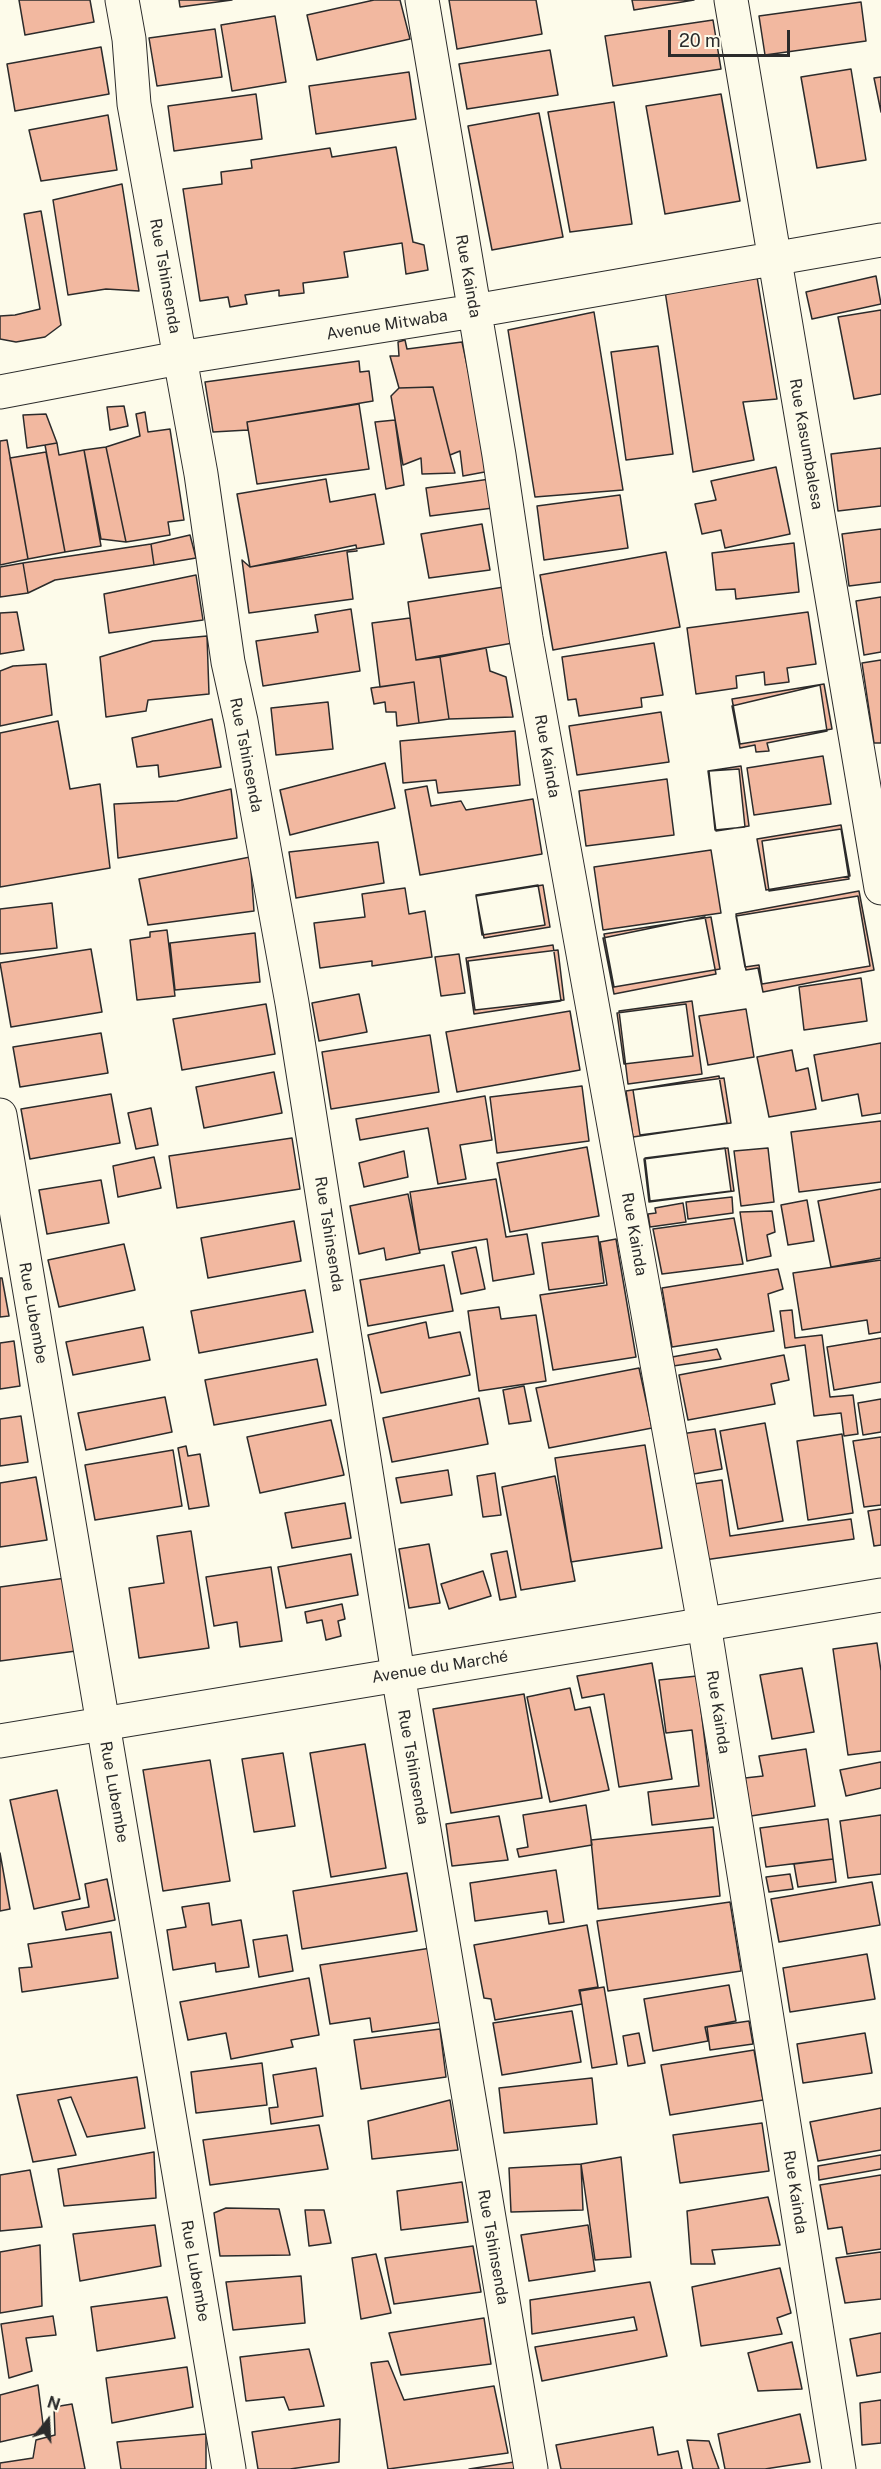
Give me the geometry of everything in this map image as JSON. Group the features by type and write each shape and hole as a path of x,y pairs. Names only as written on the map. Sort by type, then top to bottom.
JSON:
{"street":[{"name":"Rue Tshinsenda","path":"122,0 129,39 134,104 201,474 228,662 241,721 292,1003 398,1674 531,2469"},
{"name":"Rue Kainda","path":"422,0 503,476 526,638 704,1624 839,2469"},
{"name":"Rue Kasumbalesa","path":"731,0 881,888"},
{"name":"Avenue Mitwaba","path":"0,392 179,358 474,311 881,240"},
{"name":"Rue Lubembe","path":"0,1115 229,2469"},
{"name":"Avenue du Marché","path":"0,1741 881,1595"}],"building":[{"path":"19,0 90,0 94,22 25,35"},
{"path":"179,0 232,0 180,7"},
{"path":"374,0 400,0 410,39 317,60 307,15"},
{"path":"449,0 536,0 542,34 457,49"},
{"path":"632,0 694,0 634,10"},
{"path":"861,2 866,41 765,55 759,16"},
{"path":"275,16 286,82 232,91 221,25"},
{"path":"713,20 721,69 613,86 605,36"},
{"path":"215,29 222,77 157,86 149,38"},
{"path":"101,47 109,94 15,111 7,64"},
{"path":"550,50 558,95 467,109 459,64"},
{"path":"851,69 866,160 817,168 801,77"},
{"path":"409,72 416,119 316,134 309,86"},
{"path":"881,77 881,112 874,78"},
{"path":"256,94 262,139 174,151 168,106"},
{"path":"721,94 740,201 665,214 646,106"},
{"path":"614,102 632,224 570,232 548,112"},
{"path":"539,113 563,237 492,250 468,126"},
{"path":"108,115 117,170 41,181 29,130"},
{"path":"396,147 413,242 424,245 428,270 406,274 402,243 344,252 348,277 303,283 304,293 279,296 279,290 245,295 247,304 230,307 228,297 200,301 183,189 222,184 221,172 252,168 251,160 330,148 332,157"},
{"path":"122,184 139,291 106,289 68,295 53,200"},
{"path":"41,211 61,325 45,337 16,342 0,339 0,316 40,309 24,214"},
{"path":"876,276 881,304 812,319 806,292"},
{"path":"757,277 777,399 743,402 754,460 693,472 665,291"},
{"path":"881,310 881,394 854,399 838,317"},
{"path":"594,312 623,490 535,497 508,330"},
{"path":"405,340 407,349 462,342 490,471 463,476 460,451 450,455 433,387 399,388 390,356 399,356 398,342"},
{"path":"658,346 673,454 626,460 611,352"},
{"path":"359,361 360,372 369,371 373,401 247,422 248,430 213,432 205,382"},
{"path":"433,387 455,473 422,474 421,458 403,465 391,396 399,388"},
{"path":"359,404 369,469 257,484 247,422"},
{"path":"124,406 128,426 110,430 107,407"},
{"path":"145,412 148,432 170,429 184,520 168,522 170,535 126,542 106,447 140,436 136,414"},
{"path":"46,414 57,443 27,448 23,415"},
{"path":"395,420 404,485 386,489 375,422"},
{"path":"7,440 28,559 0,565 0,441"},
{"path":"57,443 59,455 84,450 101,546 65,552 45,445"},
{"path":"106,447 126,542 101,539 84,450"},
{"path":"881,448 881,506 838,511 831,454"},
{"path":"46,452 65,552 28,559 10,458"},
{"path":"776,467 790,534 725,548 721,530 702,534 695,504 716,500 711,481"},
{"path":"326,479 330,502 375,494 384,544 250,567 237,494"},
{"path":"490,479 493,508 430,516 426,488"},
{"path":"620,495 628,548 544,560 537,506"},
{"path":"482,524 490,570 429,578 421,534"},
{"path":"881,529 881,582 849,586 842,534"},
{"path":"190,535 196,558 154,565 151,544"},
{"path":"794,543 799,592 736,599 735,589 716,590 712,553"},
{"path":"151,544 154,565 55,580 28,593 23,563"},
{"path":"356,545 357,551 347,552 353,599 249,613 242,560 250,567"},
{"path":"666,552 680,627 553,650 540,575"},
{"path":"23,563 28,593 0,597 0,567"},
{"path":"196,575 203,620 109,633 104,594"},
{"path":"504,587 513,643 416,660 408,602"},
{"path":"881,597 881,652 864,655 856,601"},
{"path":"351,609 360,671 263,686 256,641 318,632 315,615"},
{"path":"17,612 24,650 0,654 0,613"},
{"path":"808,612 816,664 787,668 789,682 765,685 764,672 736,676 737,688 696,694 687,628"},
{"path":"410,618 416,660 440,657 449,719 419,723 414,682 380,687 372,623"},
{"path":"207,636 209,694 148,700 146,711 106,717 100,657 153,641"},
{"path":"654,643 663,695 641,698 642,707 579,716 576,699 568,700 562,657"},
{"path":"486,648 490,671 506,677 513,717 449,719 440,657"},
{"path":"881,660 881,743 874,743 862,663"},
{"path":"46,664 52,715 0,726 0,671 13,666"},
{"path":"414,682 419,723 397,726 396,712 386,712 385,702 374,704 371,688"},
{"path":"824,684 832,729 740,744 732,699"},
{"path":"820,685 827,731 767,743 769,751 756,752 755,745 740,748 732,706"},
{"path":"328,702 333,749 276,755 271,708"},
{"path":"661,712 669,762 577,775 569,726"},
{"path":"212,719 221,767 159,777 158,765 137,767 132,738"},
{"path":"58,721 70,789 100,784 110,868 0,887 0,733"},
{"path":"515,731 520,785 438,793 436,780 403,783 400,741"},
{"path":"823,756 831,804 754,815 747,768"},
{"path":"385,763 395,808 290,835 280,790"},
{"path":"741,766 749,826 716,831 708,771"},
{"path":"739,769 745,827 715,830 709,771"},
{"path":"667,779 674,835 586,846 579,791"},
{"path":"427,786 431,806 461,801 466,810 533,799 542,854 420,875 405,790"},
{"path":"231,789 237,838 118,858 114,804 177,801"},
{"path":"841,825 850,876 766,890 757,839"},
{"path":"841,829 849,879 769,891 762,841"},
{"path":"378,842 384,883 296,898 289,852"},
{"path":"711,850 721,913 603,930 594,867"},
{"path":"250,857 254,911 148,925 139,879"},
{"path":"538,885 545,925 482,935 476,895"},
{"path":"543,885 550,927 484,938 476,896"},
{"path":"405,888 409,914 425,911 432,957 372,966 372,961 320,968 314,923 365,917 362,894"},
{"path":"859,891 874,970 763,992 758,968 746,970 736,914"},
{"path":"858,896 870,966 762,984 759,965 745,967 736,916"},
{"path":"52,903 57,948 0,954 0,909"},
{"path":"705,917 716,974 614,994 603,938"},
{"path":"711,917 720,969 614,987 604,934"},
{"path":"167,930 175,996 137,1000 130,940 150,937 150,932"},
{"path":"255,933 260,982 175,990 170,943"},
{"path":"553,945 561,1001 474,1014 466,958"},
{"path":"91,949 102,1012 11,1027 0,963"},
{"path":"558,950 564,1000 475,1010 468,961"},
{"path":"459,954 465,993 441,996 435,957"},
{"path":"861,978 867,1021 804,1030 799,987"},
{"path":"359,994 367,1032 319,1041 312,1003"},
{"path":"692,1001 702,1074 628,1084 619,1011"},
{"path":"266,1004 275,1054 182,1070 173,1019"},
{"path":"686,1004 693,1056 624,1064 617,1013"},
{"path":"746,1009 754,1057 708,1065 699,1016"},
{"path":"570,1011 580,1070 457,1092 446,1032"},
{"path":"101,1033 108,1073 20,1087 13,1047"},
{"path":"430,1035 439,1092 331,1109 322,1052"},
{"path":"881,1043 881,1113 862,1116 858,1094 822,1101 814,1055"},
{"path":"792,1050 796,1071 808,1068 816,1109 769,1117 757,1057"},
{"path":"274,1072 282,1113 204,1128 196,1087"},
{"path":"719,1076 727,1123 633,1137 626,1091"},
{"path":"724,1078 731,1123 640,1135 633,1090"},
{"path":"582,1086 589,1141 497,1153 490,1097"},
{"path":"111,1094 120,1143 30,1159 21,1109"},
{"path":"485,1096 492,1140 460,1145 466,1179 438,1184 428,1128 360,1140 356,1119"},
{"path":"151,1108 158,1145 136,1149 128,1113"},
{"path":"881,1121 881,1182 799,1192 791,1132"},
{"path":"292,1138 300,1189 177,1208 169,1156"},
{"path":"587,1147 599,1216 510,1232 497,1163"},
{"path":"725,1148 731,1191 650,1201 645,1158"},
{"path":"728,1148 734,1191 649,1202 644,1159"},
{"path":"768,1148 774,1202 741,1206 734,1151"},
{"path":"404,1151 408,1177 364,1187 359,1163"},
{"path":"154,1157 161,1188 118,1197 113,1166"},
{"path":"496,1179 506,1237 527,1234 534,1274 493,1281 487,1239 419,1250 410,1192"},
{"path":"101,1180 109,1223 47,1234 39,1190"},
{"path":"881,1189 881,1258 831,1267 818,1201"},
{"path":"408,1194 420,1253 386,1260 384,1248 359,1254 350,1206"},
{"path":"732,1197 733,1213 688,1219 686,1202"},
{"path":"807,1200 814,1241 788,1245 781,1205"},
{"path":"683,1203 686,1222 650,1227 648,1214 656,1213 655,1208"},
{"path":"772,1211 775,1232 767,1235 771,1256 747,1261 740,1212"},
{"path":"734,1218 743,1264 662,1274 653,1229"},
{"path":"294,1221 301,1261 208,1278 201,1238"},
{"path":"598,1236 604,1283 549,1290 542,1243"},
{"path":"616,1239 636,1357 553,1370 540,1295 607,1285 600,1242"},
{"path":"124,1244 135,1290 59,1307 48,1260"},
{"path":"476,1247 485,1289 461,1294 452,1252"},
{"path":"881,1260 881,1332 869,1334 867,1320 802,1330 793,1273"},
{"path":"444,1265 453,1311 368,1326 360,1280"},
{"path":"778,1269 783,1289 768,1294 774,1331 672,1347 662,1288"},
{"path":"0,1278 2,1278 9,1316 0,1317"},
{"path":"305,1290 313,1332 199,1353 191,1311"},
{"path":"499,1307 501,1319 536,1315 546,1381 479,1391 468,1311"},
{"path":"792,1310 795,1338 822,1335 830,1397 853,1395 858,1434 844,1436 841,1413 814,1416 805,1345 785,1348 780,1311"},
{"path":"426,1322 429,1338 460,1332 470,1375 381,1393 368,1335"},
{"path":"143,1327 150,1360 73,1375 66,1342"},
{"path":"881,1338 881,1382 834,1390 827,1347"},
{"path":"14,1341 20,1386 0,1389 0,1343"},
{"path":"717,1349 721,1359 673,1366 672,1357"},
{"path":"784,1355 789,1380 771,1384 775,1404 688,1420 679,1375"},
{"path":"317,1359 326,1405 214,1425 205,1380"},
{"path":"639,1368 652,1428 549,1448 536,1388"},
{"path":"524,1386 531,1421 509,1424 503,1390"},
{"path":"165,1397 172,1432 86,1450 78,1413"},
{"path":"479,1398 488,1444 392,1462 383,1418"},
{"path":"881,1399 881,1432 863,1435 858,1403"},
{"path":"21,1416 28,1462 0,1466 0,1419"},
{"path":"331,1420 344,1475 260,1493 247,1437"},
{"path":"765,1423 783,1521 738,1529 720,1431"},
{"path":"715,1429 722,1469 688,1475 681,1434"},
{"path":"842,1434 853,1513 808,1520 797,1441"},
{"path":"881,1437 881,1505 864,1507 853,1441"},
{"path":"645,1445 662,1548 571,1562 555,1458"},
{"path":"186,1446 188,1456 200,1454 209,1506 189,1509 178,1448"},
{"path":"173,1450 182,1506 95,1520 85,1465"},
{"path":"448,1470 452,1495 401,1503 396,1478"},
{"path":"495,1473 501,1515 483,1517 477,1476"},
{"path":"555,1476 575,1581 521,1590 502,1487"},
{"path":"36,1477 47,1540 0,1547 0,1483"},
{"path":"722,1480 730,1536 851,1519 854,1539 704,1560 693,1484"},
{"path":"345,1503 351,1538 292,1548 285,1513"},
{"path":"881,1509 881,1545 874,1546 868,1511"},
{"path":"191,1531 209,1648 139,1658 129,1588 164,1583 157,1536"},
{"path":"429,1544 440,1603 409,1608 399,1549"},
{"path":"507,1551 516,1597 500,1600 491,1554"},
{"path":"351,1554 358,1595 286,1608 278,1567"},
{"path":"271,1567 282,1641 240,1647 237,1622 214,1626 206,1577"},
{"path":"483,1571 491,1596 449,1609 441,1584"},
{"path":"66,1578 76,1651 0,1661 0,1587"},
{"path":"342,1604 345,1619 338,1621 341,1636 326,1640 322,1620 307,1623 305,1612"},
{"path":"877,1643 881,1671 881,1751 848,1755 833,1649"},
{"path":"652,1663 672,1779 619,1787 604,1694 582,1698 577,1676"},
{"path":"802,1668 814,1732 772,1739 760,1675"},
{"path":"697,1676 714,1818 652,1825 648,1792 699,1786 692,1730 666,1733 659,1680"},
{"path":"570,1688 575,1710 590,1707 609,1790 550,1802 527,1697"},
{"path":"524,1694 542,1798 451,1813 433,1709"},
{"path":"365,1744 386,1868 331,1877 310,1753"},
{"path":"806,1749 815,1806 751,1816 745,1778 763,1776 759,1756"},
{"path":"283,1753 295,1826 254,1832 242,1759"},
{"path":"210,1760 230,1881 163,1891 143,1770"},
{"path":"881,1762 881,1788 846,1796 840,1770"},
{"path":"57,1790 80,1899 34,1909 10,1800"},
{"path":"586,1805 592,1845 519,1857 517,1849 528,1847 523,1815"},
{"path":"881,1815 881,1874 848,1878 840,1821"},
{"path":"499,1816 508,1860 452,1866 446,1824"},
{"path":"828,1819 833,1859 766,1867 760,1828"},
{"path":"713,1827 720,1896 598,1909 591,1840"},
{"path":"0,1853 10,1909 0,1911"},
{"path":"833,1859 836,1882 798,1887 794,1864"},
{"path":"556,1870 564,1922 549,1924 547,1911 475,1921 470,1883"},
{"path":"407,1873 417,1931 302,1949 293,1891"},
{"path":"790,1874 793,1889 769,1892 766,1877"},
{"path":"107,1879 115,1920 66,1930 62,1912 89,1907 85,1884"},
{"path":"872,1882 880,1925 779,1942 771,1899"},
{"path":"730,1902 741,1971 608,1991 597,1921"},
{"path":"209,1903 212,1925 241,1920 249,1967 216,1972 215,1963 173,1970 167,1930 186,1927 182,1907"},
{"path":"587,1925 598,1987 579,1990 582,2004 495,2020 491,1999 484,1998 474,1945"},
{"path":"111,1932 118,1978 22,1992 19,1968 32,1967 28,1944"},
{"path":"287,1935 293,1971 259,1977 253,1940"},
{"path":"431,1948 442,2022 372,2032 370,2018 330,2024 320,1965"},
{"path":"867,1954 875,1999 790,2012 783,1968"},
{"path":"309,1978 319,2035 291,2040 293,2047 231,2059 226,2033 188,2040 180,2002"},
{"path":"729,1985 736,2021 705,2027 708,2041 653,2051 644,1999"},
{"path":"604,1987 617,2064 592,2068 580,1991"},
{"path":"572,2011 581,2062 502,2075 493,2023"},
{"path":"749,2021 753,2044 710,2050 707,2027"},
{"path":"440,2029 446,2077 361,2089 354,2040"},
{"path":"639,2033 645,2063 628,2066 623,2036"},
{"path":"865,2033 872,2073 803,2083 797,2044"},
{"path":"754,2050 763,2100 670,2115 661,2065"},
{"path":"262,2063 267,2105 196,2113 191,2072"},
{"path":"316,2068 323,2116 271,2124 269,2108 278,2107 273,2075"},
{"path":"137,2077 145,2128 87,2137 71,2097 58,2100 76,2155 33,2162 17,2095"},
{"path":"592,2078 597,2124 504,2133 499,2088"},
{"path":"450,2100 458,2150 372,2159 368,2121"},
{"path":"881,2108 881,2150 818,2161 810,2122"},
{"path":"762,2123 769,2171 680,2183 673,2135"},
{"path":"319,2125 328,2169 210,2185 203,2140"},
{"path":"154,2152 156,2198 64,2206 58,2169"},
{"path":"881,2155 881,2169 819,2180 818,2166"},
{"path":"621,2157 631,2257 595,2260 581,2164"},
{"path":"581,2164 583,2210 511,2212 509,2168"},
{"path":"30,2170 42,2227 0,2231 0,2175"},
{"path":"881,2175 881,2249 847,2254 842,2227 828,2229 820,2185"},
{"path":"462,2182 468,2222 401,2230 397,2191"},
{"path":"768,2197 780,2245 712,2250 715,2264 691,2264 687,2211"},
{"path":"226,2208 279,2209 290,2255 220,2256 214,2213"},
{"path":"305,2210 324,2210 331,2243 309,2246"},
{"path":"155,2225 161,2266 80,2281 73,2234"},
{"path":"588,2225 595,2271 529,2281 521,2235"},
{"path":"40,2245 42,2306 0,2313 0,2252"},
{"path":"473,2246 481,2292 394,2304 385,2258"},
{"path":"881,2252 881,2299 845,2303 836,2258"},
{"path":"376,2254 391,2313 361,2319 352,2258"},
{"path":"780,2268 791,2313 777,2318 782,2334 701,2346 692,2287"},
{"path":"301,2276 305,2323 233,2330 226,2282"},
{"path":"650,2282 667,2356 542,2381 535,2347 637,2330 634,2317 532,2334 530,2300"},
{"path":"167,2297 175,2338 97,2351 91,2307"},
{"path":"53,2316 56,2335 26,2338 32,2371 9,2378 1,2324"},
{"path":"484,2318 491,2364 401,2375 389,2333"},
{"path":"881,2333 881,2372 857,2376 850,2339"},
{"path":"792,2342 802,2389 758,2391 748,2353"},
{"path":"309,2349 324,2406 289,2410 284,2397 246,2401 240,2357"},
{"path":"388,2361 404,2400 494,2386 508,2453 388,2469 371,2363"},
{"path":"187,2367 193,2407 112,2423 106,2378"},
{"path":"38,2385 44,2432 0,2442 0,2395"},
{"path":"881,2400 881,2443 862,2445 860,2403"},
{"path":"72,2404 85,2469 0,2469 0,2463 33,2458 36,2440 55,2435 54,2407"},
{"path":"800,2414 810,2462 765,2469 725,2469 718,2434"},
{"path":"340,2419 339,2462 290,2469 258,2469 252,2432"},
{"path":"653,2427 658,2455 678,2451 682,2469 561,2469 556,2445"},
{"path":"206,2434 206,2469 121,2469 117,2442"},
{"path":"687,2440 709,2441 719,2469 693,2469"},
{"path":"514,2462 514,2469 469,2469"}]}
